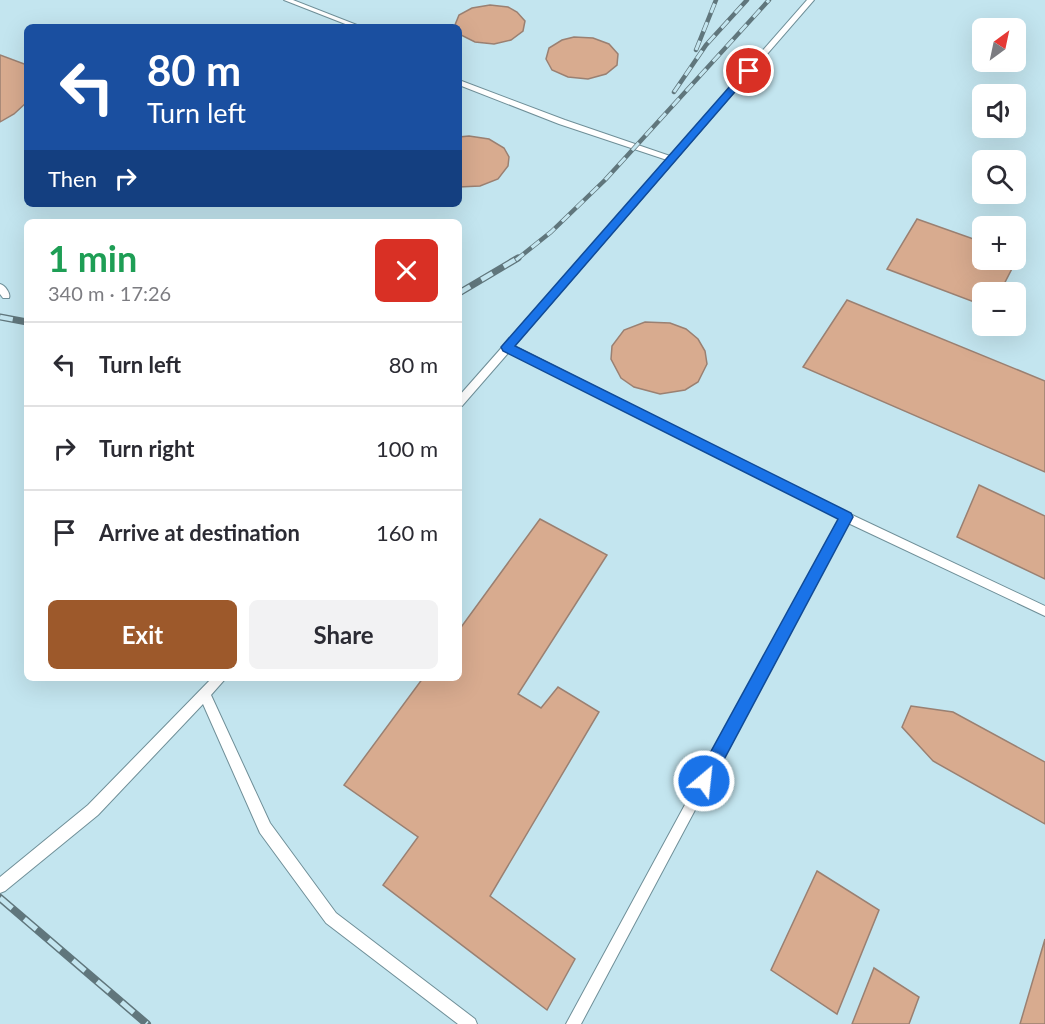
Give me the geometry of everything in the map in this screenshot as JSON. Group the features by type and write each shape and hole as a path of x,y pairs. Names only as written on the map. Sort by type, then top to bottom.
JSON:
{"lane":[{"path":"287,0 351,24"},
{"path":"462,400 811,0"},
{"path":"462,83 562,122 671,159"},
{"path":"0,287 6,296"},
{"path":"507,347 846,517 1045,612"},
{"path":"573,1024 846,517"},
{"path":"0,886 93,810 218,681"},
{"path":"206,695 265,828 332,918 470,1024"}],"building":[{"path":"490,5 508,7 517,12 525,21 523,31 511,40 494,44 475,42 462,36 462,24 455,24 459,15 472,8"},
{"path":"574,37 593,38 609,44 618,54 617,65 606,74 588,79 568,77 552,70 546,59 549,48 562,40"},
{"path":"0,55 24,64 24,105 0,122"},
{"path":"462,137 489,139 504,148 509,157 508,166 498,179 480,186 462,187"},
{"path":"917,219 972,238 972,270 1011,270 1005,282 972,282 972,301 887,269"},
{"path":"847,300 1045,381 1045,472 803,367"},
{"path":"645,322 670,323 686,329 698,339 705,351 707,364 698,382 685,390 660,394 634,387 621,378 611,359 612,346 624,330"},
{"path":"979,485 1045,516 1045,579 957,537"},
{"path":"540,519 607,555 518,694 541,708 558,687 599,712 490,896 575,959 547,1010 383,885 418,837 344,785 421,681 462,681 462,626"},
{"path":"911,706 953,712 1045,762 1045,824 933,761 902,727"},
{"path":"817,871 879,910 837,1014 771,970"},
{"path":"1045,939 1045,1024 1020,1024"},
{"path":"874,968 919,997 909,1024 852,1024"}],"railway":[{"path":"696,50 716,0"},
{"path":"674,92 706,45 747,0"},
{"path":"516,260 551,232 605,180 769,0"},
{"path":"462,291 518,258"},
{"path":"0,317 24,321"},
{"path":"0,898 147,1024"}],"route":[{"path":"704,781 846,517 507,347 749,71"}]}
